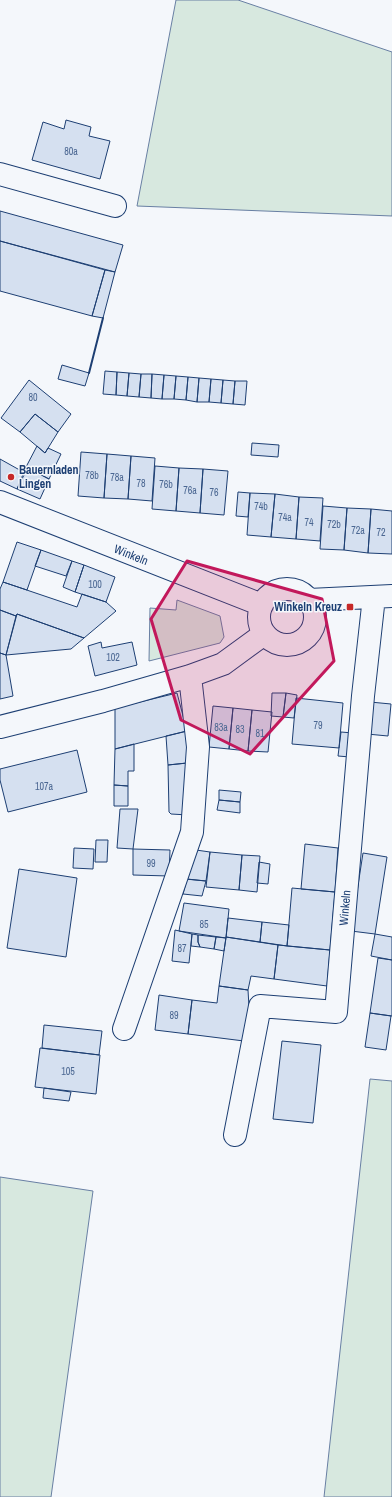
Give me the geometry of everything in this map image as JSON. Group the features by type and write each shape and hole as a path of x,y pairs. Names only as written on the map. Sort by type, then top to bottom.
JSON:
{"street":[{"path":"0,174 115,206"},
{"name":"Winkeln","path":"0,502 262,606"},
{"path":"285,589 295,590 309,600 315,620 308,635 296,643 282,644 272,641 264,634 258,621 262,606 269,595 285,589"},
{"name":"Winkeln","path":"236,1134 260,1006 336,1012 363,696 383,596 309,600"},
{"path":"0,727 103,701 190,676 223,664 264,634"},
{"path":"124,1029 192,832 198,747 190,676"}],"highlighted area":[{"path":"187,561 322,599 334,661 250,754 181,720 151,619"}],"shaded area":[{"path":"176,0 238,0 392,52 392,216 137,206"},
{"path":"177,600 220,616 224,637 220,643 149,661 150,608 176,610"},
{"path":"370,1079 392,1081 392,1497 324,1497"},
{"path":"0,1177 93,1191 51,1497 0,1497"}],"building":[{"path":"66,120 91,127 89,136 110,141 100,179 32,160 43,122 64,129"},
{"path":"0,211 123,245 115,272 0,241"},
{"path":"0,241 105,270 92,316 0,291"},
{"path":"105,270 115,272 103,318 92,316"},
{"path":"62,365 89,373 85,386 58,379"},
{"path":"105,371 117,372 116,395 103,394"},
{"path":"117,372 129,373 127,396 116,395"},
{"path":"129,373 141,374 139,397 127,396"},
{"path":"141,374 152,374 151,398 139,397"},
{"path":"152,374 164,375 162,399 151,398"},
{"path":"164,375 176,376 174,399 162,399"},
{"path":"176,376 188,377 186,400 174,399"},
{"path":"188,377 199,378 197,402 186,400"},
{"path":"199,378 211,379 209,402 197,402"},
{"path":"211,379 223,380 221,403 209,402"},
{"path":"29,380 71,414 58,432 35,414 20,432 1,418"},
{"path":"223,380 235,381 233,404 221,403"},
{"path":"235,381 247,381 245,405 233,404"},
{"path":"35,414 58,432 45,453 20,432"},
{"path":"252,443 279,445 278,457 251,455"},
{"path":"37,446 45,453 48,448 61,454 49,479 26,467"},
{"path":"81,452 107,454 104,498 78,496"},
{"path":"107,454 131,456 128,499 104,498"},
{"path":"131,456 155,458 152,501 128,499"},
{"name":"Bauernladen Lingen","path":"0,459 25,473 17,489 0,481"},
{"path":"155,466 179,468 176,511 152,509"},
{"path":"26,467 49,479 40,499 17,489"},
{"path":"179,468 203,469 200,513 176,511"},
{"path":"203,469 228,471 224,515 200,513"},
{"path":"238,492 250,493 248,517 236,516"},
{"path":"250,493 275,494 271,537 247,535"},
{"path":"275,494 299,497 296,539 271,537"},
{"path":"299,497 323,498 320,541 296,539"},
{"path":"323,506 347,508 344,550 320,549"},
{"path":"347,508 371,509 368,553 344,550"},
{"path":"371,509 392,511 392,554 368,553"},
{"path":"17,542 41,550 27,590 3,582"},
{"path":"41,550 72,561 66,576 35,566"},
{"path":"72,561 84,565 75,592 63,587"},
{"path":"84,565 115,577 106,602 75,592"},
{"path":"3,582 77,607 82,594 106,602 116,611 84,638 17,614 16,616 0,610 0,589"},
{"path":"0,610 16,616 6,655 0,653"},
{"path":"17,614 84,638 71,649 6,655"},
{"path":"101,642 102,648 132,642 137,665 95,676 88,646"},
{"path":"0,653 6,655 13,696 0,699"},
{"path":"177,693 187,731 115,749 115,708"},
{"path":"272,693 286,693 283,717 271,716"},
{"path":"286,693 297,695 294,718 283,717"},
{"path":"296,698 343,703 339,748 292,744"},
{"path":"370,702 391,704 388,736 367,734"},
{"path":"213,706 233,708 229,749 209,747"},
{"path":"233,708 252,710 248,751 229,749"},
{"path":"252,710 272,712 268,752 248,751"},
{"path":"187,731 187,763 168,765 166,736"},
{"path":"341,732 353,733 350,757 338,756"},
{"path":"134,744 134,771 128,771 128,786 114,785 115,749"},
{"path":"77,750 87,792 8,812 0,780 0,769"},
{"path":"187,763 188,815 171,814 169,812 168,765"},
{"path":"114,785 128,786 128,806 114,806"},
{"path":"219,790 241,792 240,802 219,800"},
{"path":"219,800 240,802 240,813 217,810"},
{"path":"120,809 138,809 133,849 117,848"},
{"path":"96,840 108,840 107,862 95,862"},
{"path":"305,844 338,848 335,892 301,889"},
{"path":"74,848 94,849 93,869 73,868"},
{"path":"133,849 170,850 169,876 133,875"},
{"path":"196,850 210,852 206,881 185,879"},
{"path":"210,852 242,855 239,890 206,887"},
{"path":"363,853 387,857 375,934 351,931"},
{"path":"242,855 260,856 257,892 239,890"},
{"path":"259,862 270,864 268,884 257,883"},
{"path":"19,869 77,878 66,957 7,948"},
{"path":"187,879 206,881 202,896 183,894"},
{"path":"292,888 335,892 330,950 287,946"},
{"path":"184,903 229,909 226,938 179,931"},
{"path":"228,918 262,922 260,942 226,937"},
{"path":"262,922 289,925 287,946 260,942"},
{"path":"175,930 192,934 189,963 172,961"},
{"path":"192,934 198,935 200,947 191,946"},
{"path":"375,934 392,937 392,960 371,956"},
{"path":"198,935 216,937 214,949 200,947"},
{"path":"216,937 226,938 224,951 214,949"},
{"path":"226,937 278,945 274,979 251,976 248,990 219,986"},
{"path":"278,945 330,950 327,986 274,979"},
{"path":"378,958 392,960 392,1016 370,1013"},
{"path":"219,986 248,990 249,1007 244,1041 188,1034 192,1000 217,1003"},
{"path":"159,995 192,1000 188,1034 155,1030"},
{"path":"370,1013 391,1016 386,1050 365,1047"},
{"path":"44,1025 102,1031 99,1055 42,1048"},
{"path":"282,1041 321,1045 313,1123 273,1119"},
{"path":"40,1048 100,1055 96,1094 35,1087"},
{"path":"44,1088 71,1092 69,1101 43,1098"}],"wall":[{"path":"89,373 103,318"}],"place":[{"name":"Bauernladen Lingen","path":"11,477"},
{"name":"Winkeln Kreuz","path":"350,607"}]}
